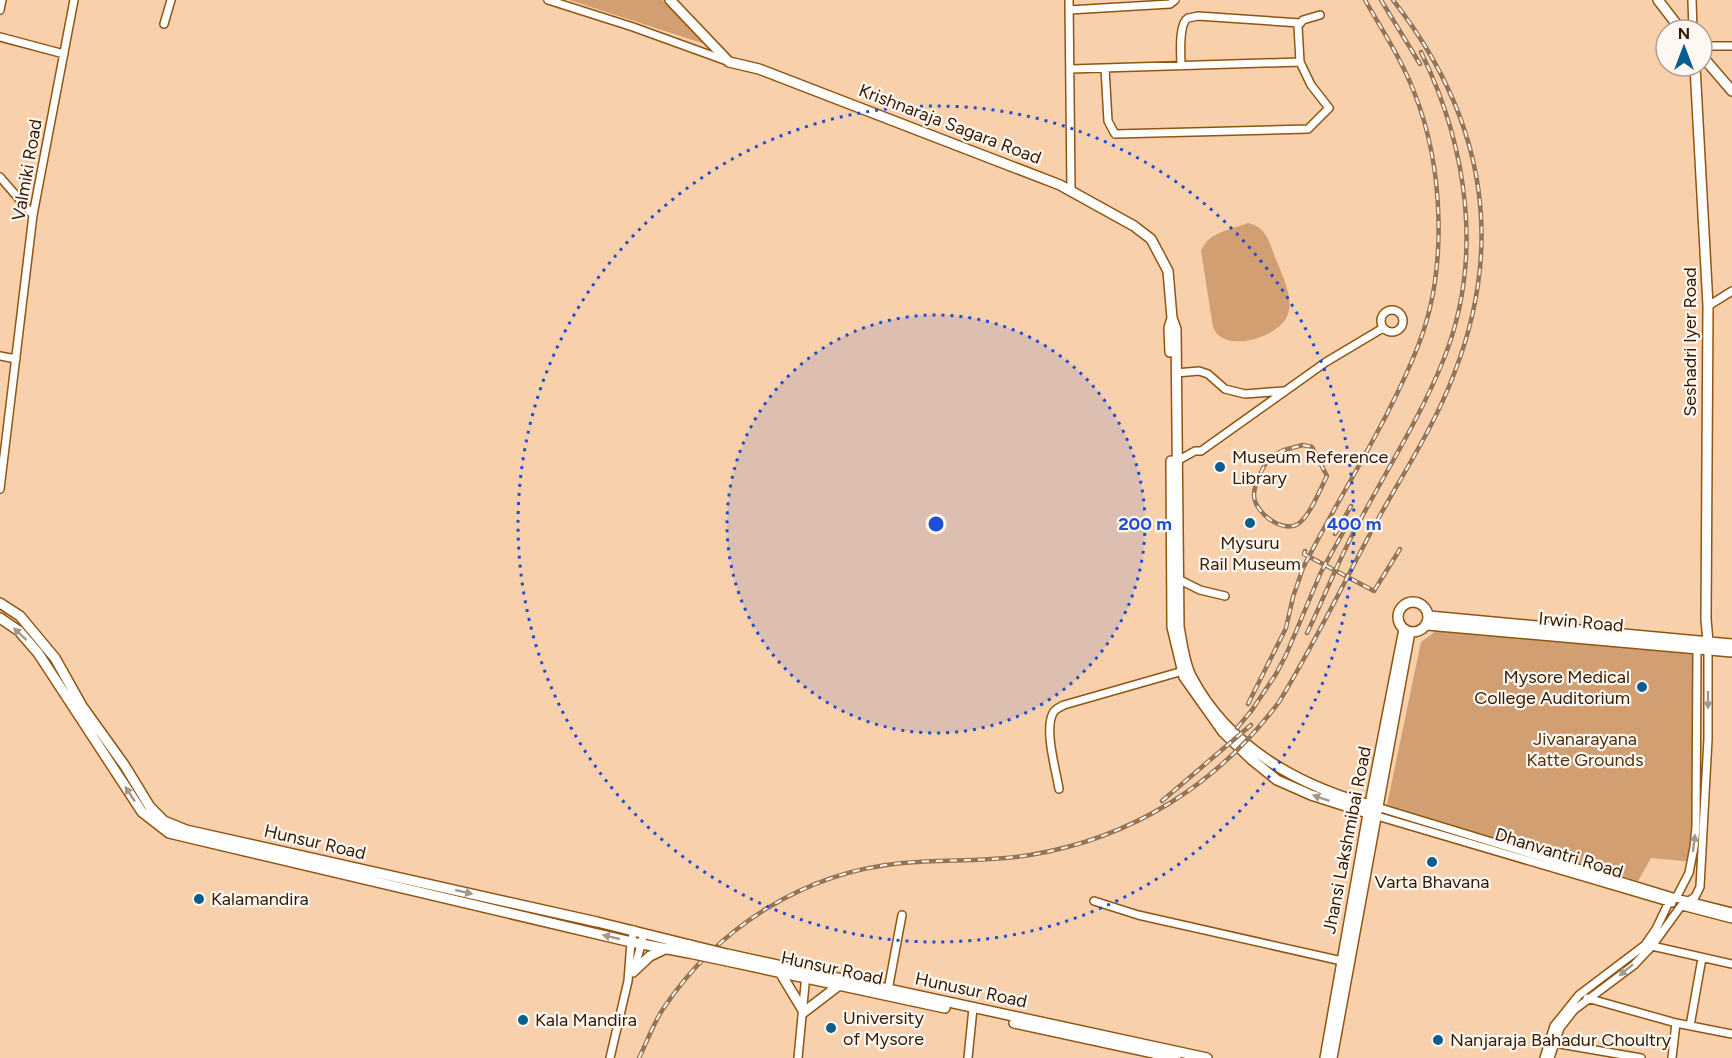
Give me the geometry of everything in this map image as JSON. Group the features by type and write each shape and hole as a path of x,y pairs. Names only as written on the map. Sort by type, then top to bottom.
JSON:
{"main road":[{"path":"670,0 729,62"},
{"path":"1658,0 1672,18"},
{"name":"Krishnaraja Sagara Road","path":"729,62 759,69 1071,189 1134,226 1151,239 1168,271 1172,318 1176,329 1172,627 1184,677 1223,732 1277,780 1311,795 1373,811"},
{"path":"1714,70 1732,91"},
{"name":"Seshadri Iyer Road","path":"1696,78 1708,306 1706,619 1708,646"},
{"name":"Krishnaraja Sagara Road","path":"1172,318 1169,328 1174,446"},
{"name":"Krishnaraja Sagara Road","path":"1174,461 1179,627 1191,675 1214,710 1258,754 1283,771 1315,787 1373,811"},
{"name":"Hunsur Road","path":"0,603 20,616 55,658 82,706 125,766 150,807 164,821 197,833 639,932 690,949 781,974 806,976 838,986 973,1011 1176,1058"},
{"path":"1420,603 1426,608 1428,620 1420,631 1407,631 1401,626 1398,616 1406,604 1420,603"},
{"path":"0,618 19,631 38,653 142,812 169,833 631,942 690,949"},
{"name":"Seshadri Iyer Road","path":"1697,645 1706,619"},
{"name":"Irwin Road","path":"1428,620 1708,646 1732,652"},
{"name":"Jhansi Lakshmibai Road","path":"1325,1058 1407,631"},
{"name":"Irwin Road","path":"1708,646 1732,644"},
{"name":"Jhansi Lakshmibai Road","path":"1332,1058 1373,811"},
{"path":"633,972 650,956 667,948"},
{"name":"Hunusur Road","path":"727,958 1207,1058"},
{"path":"781,974 804,1012 838,986"}],"street":[{"path":"0,10 2,0"},
{"name":"Valmiki Road","path":"0,489 33,215 74,0"},
{"path":"164,24 171,0"},
{"path":"548,0 633,27 729,62"},
{"path":"1069,0 1071,189"},
{"path":"1069,10 1122,3 1170,4 1174,0"},
{"path":"1692,0 1693,18"},
{"path":"1181,66 1182,30 1184,22 1189,18 1198,16 1300,23 1320,15"},
{"path":"1105,68 1108,121 1115,134 1308,129 1329,108 1311,85 1300,62 1300,23"},
{"path":"0,37 64,54"},
{"path":"1714,46 1732,46"},
{"path":"1071,69 1300,62"},
{"path":"0,177 33,215"},
{"path":"1708,306 1732,291"},
{"path":"1174,461 1201,451 1326,362 1383,328"},
{"path":"0,356 16,359"},
{"path":"1176,373 1199,371 1208,374 1225,389 1245,394 1285,391"},
{"path":"1174,446 1195,452"},
{"path":"1178,579 1200,590 1225,596"},
{"name":"Seshadri Iyer Road","path":"1676,898 1689,873 1695,837 1697,645"},
{"path":"1550,1058 1560,1028 1574,1010 1620,975 1652,946 1681,906 1689,902 1700,887 1708,740 1708,646"},
{"path":"1059,789 1049,731 1052,714 1056,709 1183,671"},
{"name":"Dhanvantri Road","path":"1373,811 1689,902 1732,912"},
{"name":"Dhanvantri Road","path":"1528,856 1681,906 1732,919"},
{"path":"1544,1058 1554,1026 1564,1013 1579,995 1645,945 1656,929 1669,902 1676,898"},
{"path":"1094,902 1138,915 1342,962"},
{"path":"888,990 902,915"},
{"path":"609,1058 628,981 631,942 639,932"},
{"path":"628,981 641,944 639,932"},
{"path":"1652,946 1732,964"},
{"path":"1690,1026 1702,958"},
{"path":"798,1058 806,976"},
{"path":"1587,999 1676,1023 1732,1034"},
{"path":"968,1058 973,1011"},
{"path":"1672,1058 1676,1023"},
{"path":"1554,1043 1641,1058"}],"green space":[{"path":"569,0 663,0 705,44"},
{"path":"1248,223 1263,231 1269,240 1286,285 1289,300 1288,314 1275,330 1264,336 1252,340 1228,340 1219,335 1213,327 1201,251 1214,236"},
{"name":"Jivanarayana Katte Grounds","path":"1443,626 1699,648 1694,862 1651,858 1638,881 1387,805 1421,642"}],"railway":[{"path":"1248,704 1286,628 1303,568 1406,375 1428,317 1434,285 1439,219 1432,153 1424,121 1404,68 1365,0"},
{"path":"1381,0 1420,64"},
{"path":"639,1058 659,1015 685,980 737,929 766,909 831,878 867,868 903,863 998,859 1030,855 1103,836 1170,803 1200,782 1228,759 1255,732 1279,702 1438,412 1454,374 1470,324 1479,274 1481,226 1477,179 1465,133 1448,87 1423,43 1393,0"},
{"path":"1307,633 1350,539 1434,382 1456,323 1463,284 1466,244 1465,205 1450,127 1421,52"},
{"path":"1303,445 1312,447 1327,476 1311,509 1302,520 1298,524 1284,526 1270,520 1264,514 1255,502 1254,491 1270,457 1303,445"},
{"path":"1335,534 1351,506"},
{"path":"1237,728 1276,674 1321,572 1345,529"},
{"path":"1305,551 1304,554 1374,591 1400,549"},
{"path":"1162,801 1251,725"}],"place":[{"name":"Museum Reference Library","path":"1220,467"},
{"name":"Mysuru Rail Museum","path":"1250,523"},
{"name":"Mysore Medical College Auditorium","path":"1642,687"},
{"name":"Varta Bhavana","path":"1432,862"},
{"name":"Kalamandira","path":"199,899"},
{"name":"Kala Mandira","path":"523,1020"},
{"name":"University of Mysore","path":"831,1028"},
{"name":"Nanjaraja Bahadur Choultry","path":"1438,1040"}]}
